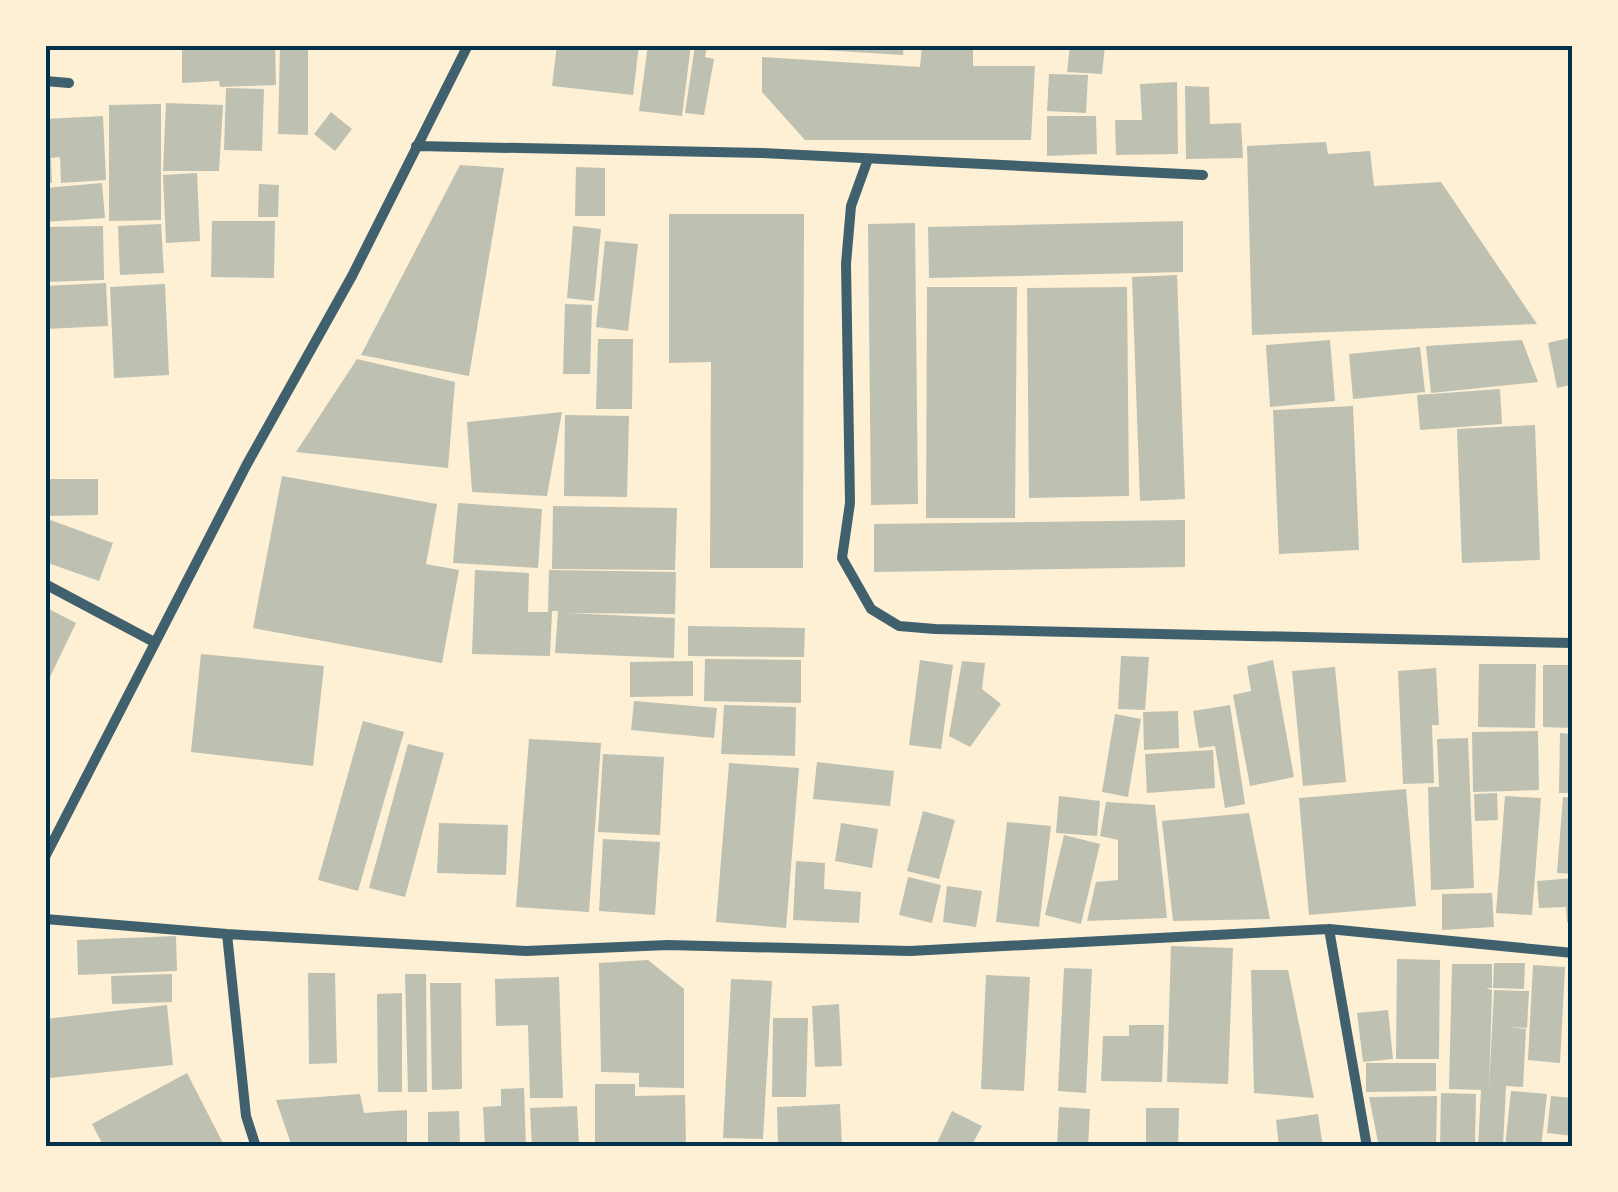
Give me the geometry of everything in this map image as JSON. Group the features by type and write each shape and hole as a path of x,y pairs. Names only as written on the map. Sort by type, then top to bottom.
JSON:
{"street":[{"path":"45,857 247,464 352,276 468,45"},
{"path":"45,81 69,83"},
{"path":"416,146 762,153 1203,175"},
{"path":"868,158 851,206 846,264 850,503 842,558 871,609 898,626 935,629 1573,642"},
{"path":"45,584 154,642"},
{"path":"45,919 526,951 668,945 910,951 1328,929 1573,953"},
{"path":"1328,929 1367,1147"},
{"path":"227,934 246,1116 256,1147"}],"building":[{"path":"275,45 276,85 220,87 219,81 182,83 182,48"},
{"path":"280,45 308,45 308,135 278,134"},
{"path":"557,45 639,45 633,95 552,86"},
{"path":"648,45 691,45 682,116 639,111"},
{"path":"695,45 707,45 705,57 714,59 704,115 685,113"},
{"path":"789,45 904,45 903,55"},
{"path":"922,45 973,45 973,66 1035,66 1031,140 805,140 762,92 762,57 920,67"},
{"path":"1070,45 1105,45 1102,74 1067,72"},
{"path":"1049,74 1088,75 1086,113 1047,111"},
{"path":"1177,82 1178,154 1116,155 1115,120 1142,120 1140,84"},
{"path":"1185,86 1209,87 1210,124 1241,123 1243,158 1186,159"},
{"path":"226,88 264,89 262,151 224,150"},
{"path":"166,103 223,105 219,171 163,171"},
{"path":"161,104 161,220 109,221 109,105"},
{"path":"331,112 352,129 335,151 314,134"},
{"path":"103,116 106,180 61,183 60,157 51,158 52,183 45,184 45,119"},
{"path":"1047,116 1096,116 1097,154 1047,156"},
{"path":"1326,142 1328,154 1370,151 1374,186 1441,182 1537,324 1252,335 1247,146"},
{"path":"460,165 504,168 469,376 361,355"},
{"path":"576,167 605,168 605,216 575,216"},
{"path":"197,173 200,241 166,243 163,175"},
{"path":"102,183 105,218 45,222 45,188"},
{"path":"259,184 279,185 278,217 258,217"},
{"path":"669,214 804,214 803,568 710,568 711,362 669,363"},
{"path":"212,221 275,221 274,278 211,277"},
{"path":"1183,221 1183,272 929,278 928,227"},
{"path":"915,223 918,504 871,505 868,224"},
{"path":"161,224 164,273 120,275 118,226"},
{"path":"103,226 104,280 45,282 45,227"},
{"path":"573,226 601,229 594,301 567,298"},
{"path":"605,241 638,244 628,331 596,327"},
{"path":"1177,275 1185,499 1140,501 1132,277"},
{"path":"106,283 108,326 45,329 45,286"},
{"path":"165,284 169,375 114,378 110,287"},
{"path":"927,287 1017,287 1015,518 926,518"},
{"path":"1127,287 1129,496 1029,498 1027,288"},
{"path":"565,304 592,305 590,374 563,374"},
{"path":"1573,337 1573,384 1557,388 1548,343"},
{"path":"598,339 633,339 632,409 596,409"},
{"path":"1330,340 1335,401 1270,407 1266,345"},
{"path":"1522,340 1538,382 1431,393 1426,346"},
{"path":"1420,347 1425,392 1353,399 1349,354"},
{"path":"357,359 455,382 448,468 296,452"},
{"path":"1500,389 1502,424 1420,430 1417,395"},
{"path":"1353,406 1359,550 1279,554 1273,410"},
{"path":"562,412 547,496 472,492 467,422"},
{"path":"565,415 629,416 627,497 564,496"},
{"path":"1535,425 1540,560 1462,563 1457,429"},
{"path":"282,476 437,504 426,564 459,570 442,663 253,628"},
{"path":"45,479 98,479 98,515 45,516"},
{"path":"458,503 542,509 538,568 453,563"},
{"path":"553,506 677,508 675,570 552,569"},
{"path":"45,518 113,543 99,581 45,562"},
{"path":"1185,520 1185,567 874,572 874,524"},
{"path":"475,570 529,573 528,612 548,612 549,570 676,572 675,614 567,613 675,618 674,658 555,653 558,611 552,611 550,656 472,654"},
{"path":"45,607 76,623 50,677 45,674"},
{"path":"688,626 805,628 804,657 688,656"},
{"path":"201,654 324,666 313,766 191,752"},
{"path":"1121,656 1149,657 1145,710 1118,709"},
{"path":"705,659 801,660 801,703 704,701"},
{"path":"920,660 953,665 941,749 909,745"},
{"path":"1273,660 1294,777 1250,786 1233,695 1251,691 1247,666"},
{"path":"693,661 693,696 630,697 630,662"},
{"path":"962,661 985,663 982,689 1001,704 970,747 949,736"},
{"path":"1479,664 1536,664 1535,728 1478,727"},
{"path":"1543,665 1573,665 1573,728 1543,727"},
{"path":"1335,667 1346,782 1303,786 1292,671"},
{"path":"1436,668 1439,725 1432,725 1434,783 1403,784 1398,671"},
{"path":"634,701 717,708 714,738 631,730"},
{"path":"724,705 796,707 795,756 721,754"},
{"path":"1230,705 1245,804 1225,808 1215,746 1199,748 1193,711"},
{"path":"1178,711 1179,748 1144,750 1143,712"},
{"path":"1115,714 1141,719 1128,797 1102,792"},
{"path":"363,721 404,732 358,891 318,880"},
{"path":"1538,731 1539,790 1473,792 1472,732"},
{"path":"1560,733 1573,734 1573,793 1559,793"},
{"path":"1468,738 1474,888 1431,890 1428,787 1439,787 1437,739"},
{"path":"529,739 601,743 589,912 516,907"},
{"path":"408,744 444,753 405,897 369,888"},
{"path":"1213,750 1215,788 1147,793 1145,754"},
{"path":"603,754 664,757 660,835 598,832"},
{"path":"817,762 894,771 890,806 813,799"},
{"path":"729,763 799,768 786,928 716,922"},
{"path":"1406,789 1416,906 1309,915 1299,798"},
{"path":"1497,793 1498,820 1475,821 1474,794"},
{"path":"1059,796 1100,801 1097,836 1056,833"},
{"path":"1505,796 1541,798 1532,915 1496,913"},
{"path":"1563,797 1573,798 1573,874 1557,873"},
{"path":"1106,802 1155,805 1167,918 1087,921 1096,882 1118,880 1118,840 1100,836"},
{"path":"923,811 955,820 939,879 907,871"},
{"path":"1249,813 1270,919 1173,921 1162,821"},
{"path":"1007,822 1051,826 1039,927 996,922"},
{"path":"439,823 508,825 506,875 437,873"},
{"path":"841,823 878,829 872,868 835,861"},
{"path":"1064,835 1100,844 1081,924 1045,915"},
{"path":"603,839 660,842 655,915 599,911"},
{"path":"796,861 825,863 824,889 861,892 859,923 793,920"},
{"path":"908,877 941,885 932,923 899,915"},
{"path":"1573,878 1573,921 1567,922 1566,907 1539,908 1537,881"},
{"path":"947,886 982,891 976,927 943,922"},
{"path":"1492,893 1494,927 1442,930 1442,894"},
{"path":"176,936 177,971 78,975 77,940"},
{"path":"1171,946 1233,948 1228,1084 1167,1082"},
{"path":"1397,959 1440,960 1439,1059 1396,1059"},
{"path":"648,960 684,989 684,1088 639,1087 639,1073 601,1072 599,963"},
{"path":"1494,963 1525,963 1524,989 1493,988"},
{"path":"1452,964 1492,964 1492,988 1486,988 1492,990 1489,1090 1494,990 1529,991 1527,1028 1507,1027 1526,1029 1523,1087 1506,1086 1503,1147 1478,1147 1481,1090 1449,1089"},
{"path":"1533,965 1565,967 1560,1063 1528,1060"},
{"path":"1064,968 1092,969 1086,1093 1058,1091"},
{"path":"1251,970 1288,970 1314,1098 1254,1093"},
{"path":"308,973 335,973 337,1063 309,1064"},
{"path":"172,974 172,1002 112,1004 111,976"},
{"path":"405,974 426,974 427,1092 408,1092"},
{"path":"986,975 1030,977 1024,1091 981,1089"},
{"path":"559,977 563,1098 530,1098 528,1025 496,1026 495,979"},
{"path":"731,979 772,981 763,1139 723,1138"},
{"path":"430,983 461,983 462,1089 432,1090"},
{"path":"402,993 402,1092 378,1092 377,994"},
{"path":"839,1004 842,1066 815,1067 812,1006"},
{"path":"167,1005 173,1065 50,1078 45,1019"},
{"path":"1388,1010 1393,1059 1363,1062 1357,1013"},
{"path":"773,1018 808,1018 806,1097 772,1097"},
{"path":"1129,1025 1164,1025 1162,1082 1101,1081 1103,1036 1129,1036"},
{"path":"1366,1063 1436,1063 1436,1091 1366,1092"},
{"path":"187,1073 225,1147 104,1147 92,1124"},
{"path":"595,1084 635,1084 635,1096 685,1095 686,1147 595,1147"},
{"path":"524,1088 526,1147 485,1147 483,1107 501,1106 501,1089"},
{"path":"1511,1091 1547,1094 1541,1147 1505,1147"},
{"path":"1441,1093 1476,1094 1475,1147 1440,1147"},
{"path":"360,1094 364,1113 407,1110 407,1147 292,1147 276,1100"},
{"path":"1437,1096 1436,1147 1379,1147 1369,1097"},
{"path":"1551,1096 1573,1098 1573,1136 1547,1133"},
{"path":"840,1104 842,1147 742,1147 741,1144 778,1142 777,1107"},
{"path":"577,1106 579,1147 532,1147 530,1108"},
{"path":"1059,1107 1090,1109 1088,1147 1057,1147"},
{"path":"1146,1108 1179,1108 1178,1147 1146,1147"},
{"path":"459,1111 460,1147 428,1147 428,1112"},
{"path":"952,1111 982,1126 971,1147 935,1147"},
{"path":"1318,1114 1323,1147 1279,1147 1276,1120"}]}
